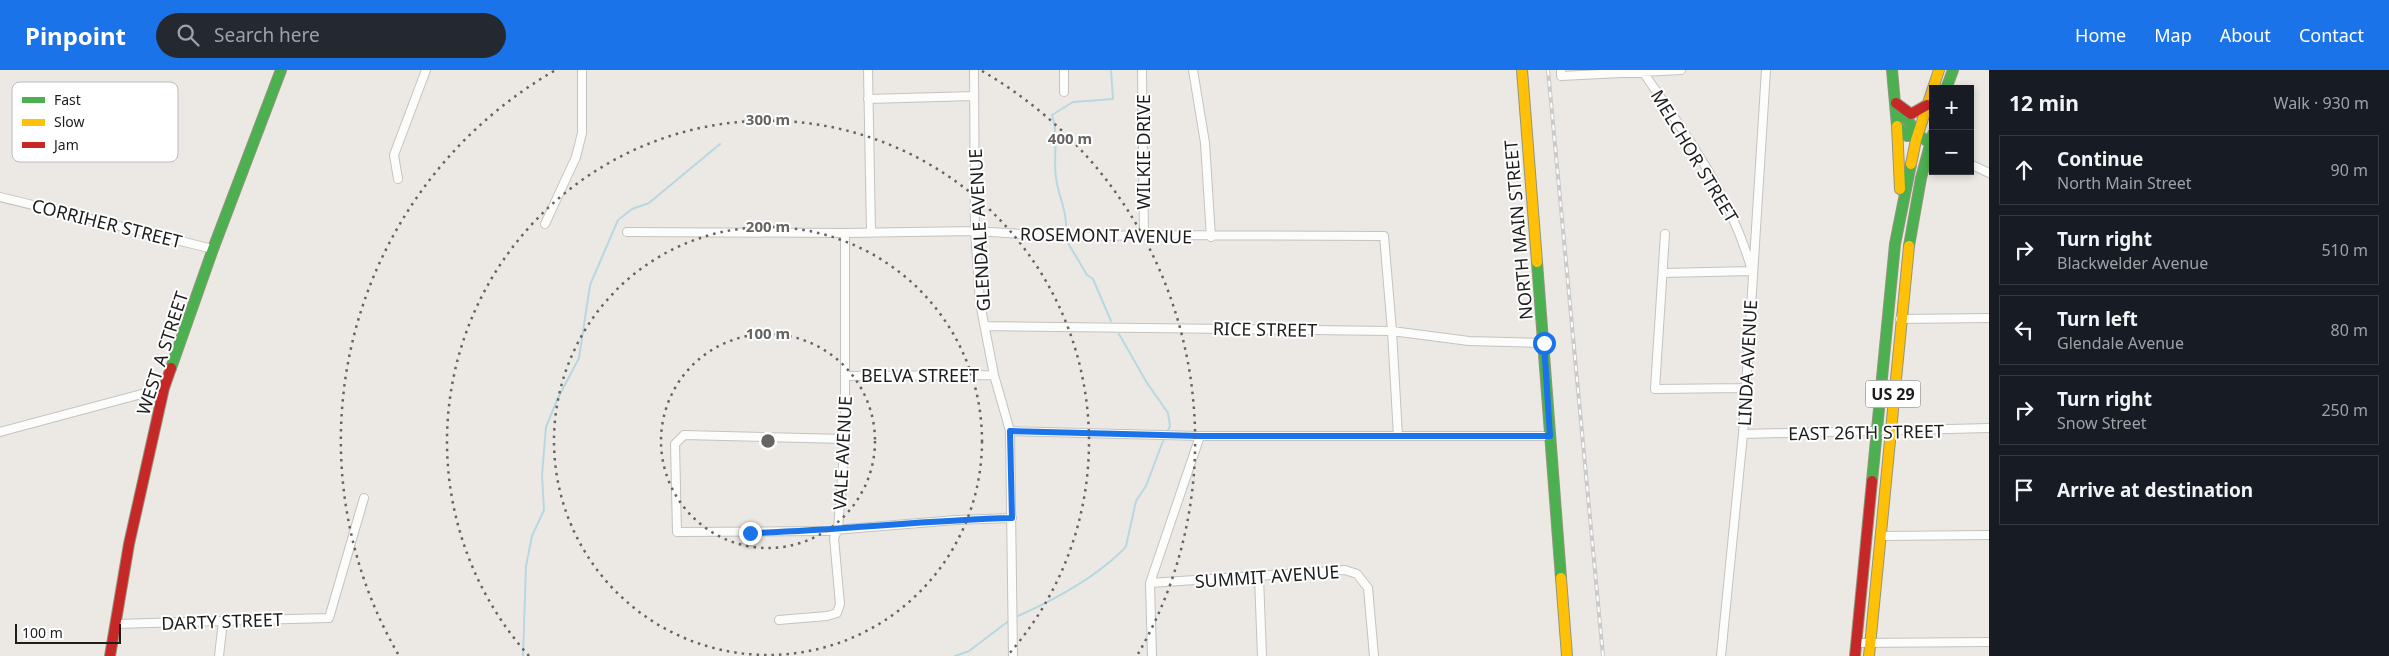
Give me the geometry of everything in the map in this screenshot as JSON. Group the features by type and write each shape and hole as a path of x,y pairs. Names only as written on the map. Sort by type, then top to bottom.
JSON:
{"main road":[{"name":"WEST A STREET","path":"110,656 129,544 164,388 213,249 281,70"},
{"name":"NORTH MAIN STREET","path":"1522,70 1567,656"},
{"path":"1892,70 1896,103 1900,214"},
{"name":"US 29","path":"1855,656 1891,271 1900,214 1918,135 1939,70"},
{"path":"1947,85 1953,70"},
{"path":"1896,103 1911,114 1927,105"},
{"path":"1896,103 1918,135"},
{"path":"1897,126 1906,136 1918,135 1929,139"},
{"name":"US 29","path":"1869,656 1900,319 1911,231 1929,153"}],"street":[{"path":"398,179 394,155 426,70"},
{"path":"545,224 576,157 582,133 582,70"},
{"path":"868,70 871,231"},
{"name":"GLENDALE AVENUE","path":"974,70 975,231 980,303 994,375 1010,431 1013,656"},
{"path":"1064,70 1064,92"},
{"name":"WILKIE DRIVE","path":"1142,70 1144,235"},
{"path":"1193,70 1205,143 1211,237"},
{"path":"1561,73 1681,70"},
{"name":"LINDA AVENUE","path":"1722,656 1743,434 1744,388 1766,70"},
{"name":"MELCHOR STREET","path":"1643,72 1688,138 1722,196 1738,228 1752,271"},
{"path":"868,99 974,96"},
{"path":"1974,166 1989,173"},
{"name":"CORRIHER STREET","path":"0,196 213,249"},
{"name":"ROSEMONT AVENUE","path":"627,232 845,233 871,231 975,231 1066,237 1144,235 1211,237 1384,236 1398,436"},
{"name":"VALE AVENUE","path":"778,620 827,616 837,612 840,604 834,538 838,528 845,439 845,233"},
{"path":"1665,234 1655,389 1744,388"},
{"path":"1663,273 1752,271"},
{"path":"1900,319 1989,318"},
{"name":"RICE STREET","path":"985,326 1392,331 1469,341 1544,343"},
{"name":"BELVA STREET","path":"846,376 994,375"},
{"path":"0,432 164,388"},
{"name":"EAST 26TH STREET","path":"1743,434 1889,432 1989,428"},
{"path":"1010,431 1200,436 1550,436"},
{"path":"845,439 684,435 675,444 677,532 750,533 1012,518"},
{"path":"1152,656 1150,583 1200,436"},
{"name":"DARTY STREET","path":"115,624 329,618 364,498"},
{"path":"1880,536 1989,535"},
{"name":"SUMMIT AVENUE","path":"1150,583 1345,570 1357,574 1368,588 1374,656"},
{"path":"1259,577 1262,656"},
{"path":"218,656 223,621"},
{"path":"1856,643 1989,642"}],"waterway":[{"path":"1066,228 1065,215 1056,178 1056,138 1052,115 1073,102 1113,99 1111,70"},
{"path":"523,656 526,566 532,536 544,510 542,475 546,427 557,400 579,358 590,285 618,220 632,209 649,203 720,144"},
{"path":"1068,243 1087,275 1093,279 1111,321"},
{"path":"1119,334 1147,383 1168,413 1170,426 1168,430"},
{"path":"1018,616 1086,580 1122,551 1126,546 1136,501 1146,486 1163,441"},
{"path":"955,656 969,651 1010,620"}],"railway":[{"path":"1548,70 1603,656"}],"traffic: fast":[{"path":"171,368 213,249 281,70"},
{"path":"1892,70 1897,126 1907,136 1918,135"},
{"path":"1947,85 1953,70"},
{"path":"1898,106 1918,135 1929,142"},
{"path":"1909,246 1921,178 1929,149"},
{"path":"1872,481 1895,244 1911,164"},
{"path":"1537,262 1561,578"}],"traffic: slow":[{"path":"1522,70 1537,262"},
{"path":"1911,164 1916,140 1939,70"},
{"path":"1897,126 1900,189"},
{"path":"1869,656 1909,246"},
{"path":"1561,578 1567,656"}],"traffic: jam":[{"path":"1896,103 1911,114 1927,105"},
{"path":"110,656 129,544 164,388 171,368"},
{"path":"1855,656 1872,481"}],"route":[{"path":"750,533 822,531 838,528 1012,518 1010,431 1200,436 1550,436 1544,343"}]}
